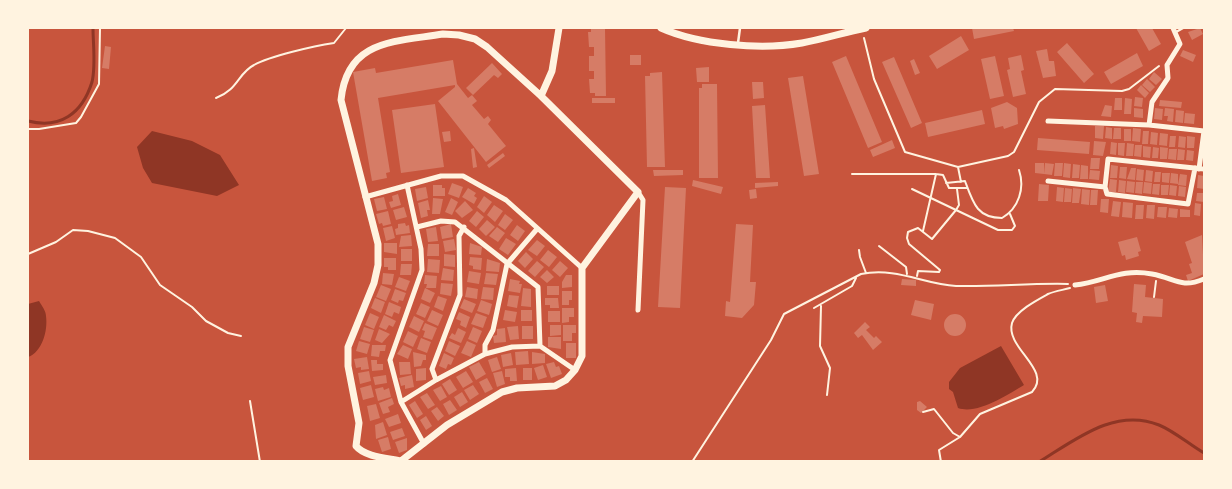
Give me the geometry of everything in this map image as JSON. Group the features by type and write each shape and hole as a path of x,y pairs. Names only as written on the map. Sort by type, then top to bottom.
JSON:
{"street":[{"path":"541,96 552,71 559,28"},
{"path":"661,28 702,40 757,46 802,43 855,29 866,28"},
{"path":"1149,125 1152,102 1168,78 1167,65 1180,44 1174,30"},
{"path":"638,192 582,268 582,356 575,370 566,380 555,386 517,388 502,392 447,425 401,461 359,450 356,446 359,422 348,366 348,347 374,283 378,265 378,244 341,100 347,73 354,61 365,52 380,45 443,34 459,35 475,40 486,47 541,96 638,192 643,200 638,310"},
{"path":"1048,121 1149,125 1204,131 1200,169 1188,204 1107,194 1105,187 1108,159 1200,169"},
{"path":"365,197 441,176 463,176 506,200 582,268"},
{"path":"1048,181 1105,187"},
{"path":"406,185 417,227 422,270 390,360 401,402 424,444"},
{"path":"417,227 441,221 455,222 464,227 507,264 538,287 540,346"},
{"path":"436,380 432,369 460,295 458,236 464,227"},
{"path":"484,354 485,345 493,330 507,264 537,229"},
{"path":"1075,284 1124,272 1151,273 1164,276 1179,284 1192,284 1204,279"},
{"path":"401,402 436,380 484,354 512,347 540,346 575,370"}],"lane":[{"path":"738,44 740,28"},
{"path":"1174,30 1183,28"}],"path":[{"path":"28,128 39,129 76,123 81,117 99,84 100,28"},
{"path":"216,98 233,89 253,65 313,46 334,43 346,28"},
{"path":"864,38 874,78 905,152 958,167"},
{"path":"946,183 965,181 984,215 1002,218 1014,208 1022,187 1019,170"},
{"path":"852,174 936,174 943,175 949,188 968,188"},
{"path":"923,231 936,174"},
{"path":"912,189 998,230 1012,230 1015,226 1010,213"},
{"path":"917,277 918,271 939,272 940,270 909,244 908,232 913,229 923,231 932,239 959,205 957,189"},
{"path":"980,222 984,215"},
{"path":"28,254 56,242 73,230 88,231 115,238 141,257 160,285 192,306 206,321 228,333 241,336"},
{"path":"878,246 906,267 907,274"},
{"path":"859,250 866,273"},
{"path":"692,462 771,340 784,314 866,273 907,274 954,286 1075,284"},
{"path":"814,308 821,306 852,286 856,278"},
{"path":"1154,297 1156,281"},
{"path":"941,462 939,450 960,437 980,414 1024,396 1037,387 1038,376 1014,336 1012,329 1013,321 1018,314 1049,294 1075,284"},
{"path":"830,300 832,304"},
{"path":"821,306 820,346 830,368 827,395"},
{"path":"250,401 260,462"},
{"path":"923,412 934,409 953,433 960,437"}],"shaded area":[{"path":"152,131 192,141 220,155 239,185 217,196 152,183 143,168 137,147"},
{"path":"39,301 46,314 45,334 37,351 28,357 28,304"},
{"path":"1001,346 1024,385 992,403 974,409 958,408 953,392 949,389 949,382 960,368"}],"building":[{"path":"591,28 605,28 606,96 595,96 595,93 590,93 589,79 594,79 594,71 589,71 589,56 594,56 594,47 589,47 588,32 591,32"},
{"path":"972,28 1013,28 1014,31 974,39"},
{"path":"1136,28 1152,28 1161,44 1149,51"},
{"path":"1200,28 1203,34 1192,40 1188,32"},
{"path":"961,36 969,50 937,69 929,56"},
{"path":"1067,43 1094,74 1084,83 1057,52"},
{"path":"105,46 111,47 109,69 102,68"},
{"path":"1047,49 1049,61 1054,61 1056,76 1043,78 1036,51"},
{"path":"1183,50 1196,55 1193,62 1180,56"},
{"path":"1137,53 1143,66 1111,84 1104,72"},
{"path":"630,55 641,55 641,65 630,65"},
{"path":"1021,55 1024,70 1021,71 1026,94 1013,97 1007,70 1010,69 1008,58"},
{"path":"846,56 882,142 868,148 832,62"},
{"path":"995,56 1004,96 990,99 981,59"},
{"path":"894,57 922,123 911,128 882,62"},
{"path":"914,59 920,73 915,75 910,61"},
{"path":"453,60 457,84 468,98 472,95 477,101 472,105 484,119 488,116 491,120 488,124 506,146 486,162 438,101 455,85 378,98 390,172 386,173 387,178 372,181 353,72 375,68 376,73"},
{"path":"492,63 502,74 498,78 494,75 473,95 466,88"},
{"path":"709,67 709,82 697,82 696,68"},
{"path":"662,72 665,167 647,167 645,76 650,76 650,73"},
{"path":"1154,72 1162,79 1156,85 1149,79"},
{"path":"803,76 819,174 804,176 788,78"},
{"path":"1147,79 1155,87 1150,92 1142,85"},
{"path":"752,82 763,82 764,98 753,99"},
{"path":"702,84 717,84 718,178 699,178 699,88 702,88"},
{"path":"1141,85 1149,93 1145,98 1137,90"},
{"path":"1135,97 1143,98 1142,107 1134,106"},
{"path":"592,98 615,98 615,103 592,103"},
{"path":"1115,98 1122,98 1122,110 1114,110"},
{"path":"1125,98 1132,99 1131,114 1124,114"},
{"path":"1160,100 1182,102 1181,108 1159,106"},
{"path":"1007,102 1017,108 1018,124 1004,129 1003,126 995,128 991,108"},
{"path":"435,104 444,167 401,173 392,110"},
{"path":"765,105 770,178 756,178 752,106"},
{"path":"1105,105 1112,106 1111,117 1101,116"},
{"path":"1134,108 1143,109 1143,118 1134,117"},
{"path":"1155,108 1163,109 1162,120 1154,119"},
{"path":"1165,108 1174,109 1173,122 1167,121 1168,116 1164,116"},
{"path":"982,110 985,124 928,137 925,123"},
{"path":"1176,110 1184,111 1183,123 1175,122"},
{"path":"1185,113 1195,114 1194,124 1184,123"},
{"path":"1095,126 1104,126 1103,139 1095,138"},
{"path":"1106,127 1112,128 1112,139 1105,138"},
{"path":"1114,128 1121,128 1121,139 1113,139"},
{"path":"1133,128 1141,129 1140,142 1132,141"},
{"path":"1124,129 1131,129 1131,141 1124,141"},
{"path":"450,131 451,141 444,142 442,132"},
{"path":"1143,131 1149,131 1148,144 1142,144"},
{"path":"1151,132 1158,133 1157,145 1150,144"},
{"path":"1160,133 1168,134 1167,146 1159,145"},
{"path":"1170,136 1176,136 1175,147 1169,147"},
{"path":"1179,136 1186,137 1185,148 1178,147"},
{"path":"1187,136 1195,137 1194,148 1187,148"},
{"path":"1038,138 1090,142 1089,154 1037,150"},
{"path":"892,140 895,148 873,157 870,150"},
{"path":"1094,141 1106,142 1103,156 1093,155"},
{"path":"1111,142 1117,143 1116,155 1110,154"},
{"path":"1118,143 1125,143 1124,156 1118,155"},
{"path":"1127,143 1134,144 1133,156 1126,156"},
{"path":"1135,145 1142,145 1141,157 1134,156"},
{"path":"1143,146 1151,147 1150,158 1143,157"},
{"path":"1153,147 1159,148 1158,158 1152,158"},
{"path":"1160,147 1168,148 1167,159 1160,159"},
{"path":"474,148 477,167 473,168 471,149"},
{"path":"1169,149 1177,149 1176,160 1168,159"},
{"path":"1178,149 1185,150 1184,160 1177,160"},
{"path":"1187,150 1194,151 1193,161 1186,160"},
{"path":"503,153 505,156 489,168 487,165"},
{"path":"1091,158 1100,158 1099,169 1090,169"},
{"path":"1035,163 1044,163 1044,174 1035,173"},
{"path":"1045,163 1054,164 1052,175 1044,174"},
{"path":"1055,163 1063,163 1062,176 1054,176"},
{"path":"1064,163 1071,164 1070,178 1063,177"},
{"path":"1073,164 1080,165 1079,178 1072,178"},
{"path":"1081,165 1088,166 1088,179 1080,179"},
{"path":"1111,165 1118,166 1117,178 1110,178"},
{"path":"1120,167 1127,167 1126,179 1119,178"},
{"path":"1131,168 1136,168 1135,180 1127,179"},
{"path":"1137,169 1144,170 1143,181 1136,180"},
{"path":"653,170 683,170 683,175 654,176"},
{"path":"1090,170 1100,171 1099,180 1089,179"},
{"path":"1146,170 1153,171 1152,182 1145,181"},
{"path":"1155,172 1161,172 1160,182 1154,182"},
{"path":"1162,173 1170,173 1169,183 1162,182"},
{"path":"1171,173 1178,174 1178,184 1170,183"},
{"path":"1180,174 1187,175 1186,186 1178,185"},
{"path":"1198,175 1204,176 1204,189 1197,188"},
{"path":"1110,179 1117,180 1116,192 1108,192"},
{"path":"693,180 723,187 721,194 692,186"},
{"path":"1119,180 1126,181 1125,193 1118,192"},
{"path":"1127,181 1135,182 1134,193 1126,192"},
{"path":"778,182 778,186 755,188 755,183"},
{"path":"1136,182 1143,182 1142,194 1135,193"},
{"path":"1144,182 1152,183 1151,194 1143,193"},
{"path":"452,183 463,187 459,198 448,194"},
{"path":"1039,184 1049,185 1048,201 1038,201"},
{"path":"1153,184 1160,184 1159,195 1152,194"},
{"path":"433,185 442,185 442,188 445,188 445,196 433,196"},
{"path":"1161,185 1169,185 1168,195 1161,195"},
{"path":"1170,185 1177,186 1176,196 1169,195"},
{"path":"1179,186 1186,187 1185,197 1178,196"},
{"path":"426,187 428,198 417,201 415,189"},
{"path":"665,187 686,188 680,308 658,307"},
{"path":"1057,187 1064,188 1063,202 1056,201"},
{"path":"468,188 476,193 474,196 477,198 474,204 462,197"},
{"path":"1065,188 1072,189 1071,202 1064,202"},
{"path":"1073,188 1081,189 1079,203 1072,203"},
{"path":"756,189 757,198 750,199 749,190"},
{"path":"1082,189 1090,190 1089,205 1081,204"},
{"path":"1091,190 1098,190 1097,205 1090,205"},
{"path":"1197,193 1204,193 1204,202 1196,201"},
{"path":"398,194 401,205 391,208 389,202 393,201 392,196"},
{"path":"484,196 492,202 484,213 477,207"},
{"path":"384,197 387,209 377,211 374,199"},
{"path":"433,198 443,199 440,214 432,214"},
{"path":"451,198 458,202 452,215 445,212"},
{"path":"1101,199 1109,199 1108,213 1100,212"},
{"path":"428,200 430,210 427,210 428,216 421,218 418,203"},
{"path":"465,201 473,210 462,218 455,211"},
{"path":"1113,201 1121,202 1119,217 1111,216"},
{"path":"1123,202 1133,203 1132,218 1122,217"},
{"path":"1195,203 1201,204 1200,216 1194,215"},
{"path":"494,205 503,211 495,222 487,215"},
{"path":"1136,205 1144,205 1143,219 1135,219"},
{"path":"1147,205 1155,205 1154,219 1146,218"},
{"path":"404,207 407,217 396,220 393,210"},
{"path":"1158,207 1167,207 1166,218 1157,217"},
{"path":"1169,208 1178,209 1177,218 1168,217"},
{"path":"1180,209 1190,210 1190,217 1180,217"},
{"path":"388,211 391,224 383,226 382,223 379,224 376,214"},
{"path":"477,211 484,217 476,227 469,221"},
{"path":"505,214 513,220 505,230 498,225"},
{"path":"487,220 495,227 486,236 479,229"},
{"path":"405,223 406,226 409,225 410,233 396,235 395,229 398,228 398,224"},
{"path":"451,224 453,237 442,239 440,227"},
{"path":"736,224 753,225 750,282 756,282 754,305 742,318 725,316 726,301 730,302"},
{"path":"517,225 525,231 518,241 510,235"},
{"path":"392,226 395,238 386,241 383,228"},
{"path":"436,227 438,241 428,242 426,229"},
{"path":"497,227 505,233 498,242 489,236"},
{"path":"411,235 412,246 399,247 401,236"},
{"path":"1202,235 1204,274 1188,281 1186,275 1192,273 1189,264 1192,263 1185,242"},
{"path":"1137,237 1141,251 1138,252 1139,256 1126,260 1125,255 1122,256 1118,242"},
{"path":"506,238 516,244 508,255 499,249"},
{"path":"454,239 456,250 445,252 443,241"},
{"path":"537,240 545,246 537,256 528,250"},
{"path":"384,243 397,243 397,254 384,252"},
{"path":"470,243 482,247 481,255 469,254"},
{"path":"428,244 439,244 439,256 427,256"},
{"path":"401,249 412,249 412,261 401,261"},
{"path":"548,250 557,257 549,267 540,260"},
{"path":"526,252 533,259 525,268 518,261"},
{"path":"444,254 455,255 455,267 444,266"},
{"path":"470,257 482,258 481,270 473,269 473,266 469,265"},
{"path":"384,258 396,258 396,270 388,270 388,267 384,267"},
{"path":"428,259 440,260 439,273 427,272"},
{"path":"487,259 500,263 499,272 486,271"},
{"path":"537,261 544,267 535,277 528,271"},
{"path":"560,261 568,268 560,277 552,270"},
{"path":"401,264 412,264 411,275 400,275"},
{"path":"443,268 454,270 453,281 441,280"},
{"path":"547,270 554,277 547,283 540,277"},
{"path":"469,271 481,273 479,284 467,282"},
{"path":"383,273 394,274 392,285 382,284"},
{"path":"486,273 498,274 496,285 484,284"},
{"path":"425,275 437,276 436,288 426,288 427,284 424,284"},
{"path":"566,275 572,275 572,287 562,288 562,282"},
{"path":"399,277 410,281 406,291 395,287"},
{"path":"510,279 520,281 519,284 522,284 520,293 508,291"},
{"path":"902,279 916,280 916,286 901,285"},
{"path":"441,283 453,284 451,296 440,294"},
{"path":"1134,284 1146,285 1145,297 1163,299 1162,317 1143,316 1142,323 1136,322 1137,313 1132,312"},
{"path":"381,285 391,289 386,301 376,297"},
{"path":"1105,285 1108,301 1096,303 1094,287"},
{"path":"547,286 559,286 559,295 547,295"},
{"path":"467,287 478,289 477,299 465,297"},
{"path":"483,287 494,288 493,300 481,299"},
{"path":"425,288 435,293 430,303 421,299"},
{"path":"523,288 531,289 531,307 521,306"},
{"path":"395,289 406,293 403,301 399,300 398,303 391,300"},
{"path":"562,291 572,291 572,300 569,300 569,305 562,305"},
{"path":"509,295 519,296 517,308 507,306"},
{"path":"438,296 447,299 443,311 434,307"},
{"path":"375,298 385,302 381,313 371,308"},
{"path":"545,298 558,298 559,308 550,308 550,305 545,305"},
{"path":"464,299 476,304 472,313 460,308"},
{"path":"481,300 492,304 489,315 477,311"},
{"path":"915,300 934,304 931,320 911,315"},
{"path":"389,302 401,307 399,314 394,312 392,317 385,314"},
{"path":"421,303 430,307 425,318 416,314"},
{"path":"562,308 574,308 574,317 569,317 569,322 562,323"},
{"path":"432,310 443,315 438,326 427,321"},
{"path":"505,310 517,312 515,322 503,320"},
{"path":"521,310 532,310 532,321 521,321"},
{"path":"548,311 560,311 560,322 548,322"},
{"path":"459,312 470,317 466,328 460,325 461,321 456,319"},
{"path":"370,313 379,317 374,329 365,325"},
{"path":"476,313 487,317 483,328 471,324"},
{"path":"955,314 963,317 966,325 963,333 955,336 947,333 944,325 947,317"},
{"path":"384,315 396,321 393,327 389,325 386,330 379,327"},
{"path":"414,316 424,321 419,332 409,327"},
{"path":"865,322 870,327 866,330 874,338 876,336 882,342 873,350 862,335 858,338 854,333"},
{"path":"425,323 437,328 432,340 423,337 425,331 422,330"},
{"path":"550,325 561,325 561,335 550,336"},
{"path":"563,325 576,325 576,333 572,333 572,341 563,341"},
{"path":"518,326 519,339 510,340 507,327"},
{"path":"522,326 533,326 533,339 522,339"},
{"path":"364,327 374,330 370,342 360,339"},
{"path":"473,327 482,331 477,343 468,339"},
{"path":"458,328 466,332 461,343 449,338 452,333 455,335"},
{"path":"505,328 506,342 494,343 493,336 497,335 497,329"},
{"path":"379,329 390,334 382,343 375,340"},
{"path":"408,331 418,336 413,347 403,342"},
{"path":"548,337 561,337 561,349 548,347"},
{"path":"421,338 431,342 427,353 417,349"},
{"path":"359,341 370,344 367,354 356,351"},
{"path":"449,341 460,346 455,356 445,351"},
{"path":"467,341 476,345 471,357 461,353"},
{"path":"566,343 576,343 576,358 566,358"},
{"path":"372,345 386,345 385,351 380,351 379,357 371,356"},
{"path":"403,345 412,349 408,359 397,354"},
{"path":"528,351 529,364 516,365 515,352"},
{"path":"413,352 426,355 426,360 423,360 421,366 414,367"},
{"path":"532,352 545,354 545,363 532,364"},
{"path":"444,353 454,358 451,365 448,364 446,369 439,366"},
{"path":"511,353 513,365 503,367 501,355"},
{"path":"367,357 369,369 361,370 361,367 356,368 354,359"},
{"path":"497,357 501,369 492,372 488,360"},
{"path":"371,360 377,360 377,364 383,364 383,370 372,371"},
{"path":"399,362 410,362 411,374 400,375"},
{"path":"479,362 486,374 476,380 469,367"},
{"path":"554,362 556,367 559,366 562,374 551,378 546,364"},
{"path":"543,365 547,377 538,380 534,368"},
{"path":"426,368 426,380 416,381 416,369"},
{"path":"516,368 517,381 510,381 510,377 505,377 505,369"},
{"path":"523,368 532,368 532,380 523,380"},
{"path":"369,371 371,381 360,384 358,373"},
{"path":"466,371 473,382 463,388 456,377"},
{"path":"502,371 505,384 497,387 493,373"},
{"path":"386,375 387,383 375,385 373,377"},
{"path":"412,375 414,387 405,389 405,385 401,386 399,378"},
{"path":"487,378 493,389 485,393 479,382"},
{"path":"450,379 457,390 449,395 442,384"},
{"path":"371,385 374,397 363,400 360,388"},
{"path":"473,385 479,394 470,400 464,390"},
{"path":"441,386 447,397 440,401 433,390"},
{"path":"383,387 384,390 389,388 391,397 378,401 375,389"},
{"path":"462,392 468,402 460,407 454,397"},
{"path":"427,393 435,405 428,409 420,397"},
{"path":"392,398 394,404 388,407 390,412 383,414 379,403"},
{"path":"450,400 457,410 449,415 443,404"},
{"path":"415,401 423,414 417,418 409,405"},
{"path":"920,401 927,407 921,413 917,410 917,402"},
{"path":"376,404 380,418 370,421 367,406"},
{"path":"437,407 444,416 438,421 431,411"},
{"path":"398,414 401,423 389,427 385,419"},
{"path":"426,416 432,426 426,430 420,420"},
{"path":"383,422 387,435 376,439 375,425"},
{"path":"402,428 405,436 393,440 390,432"},
{"path":"388,437 391,449 382,452 378,440"},
{"path":"407,438 407,450 399,453 395,442"}],"waterway":[{"path":"28,121 40,123 60,121 76,111 82,103 88,93 93,76 93,28"},
{"path":"1039,462 1096,428 1127,420 1159,425 1204,453"}]}
